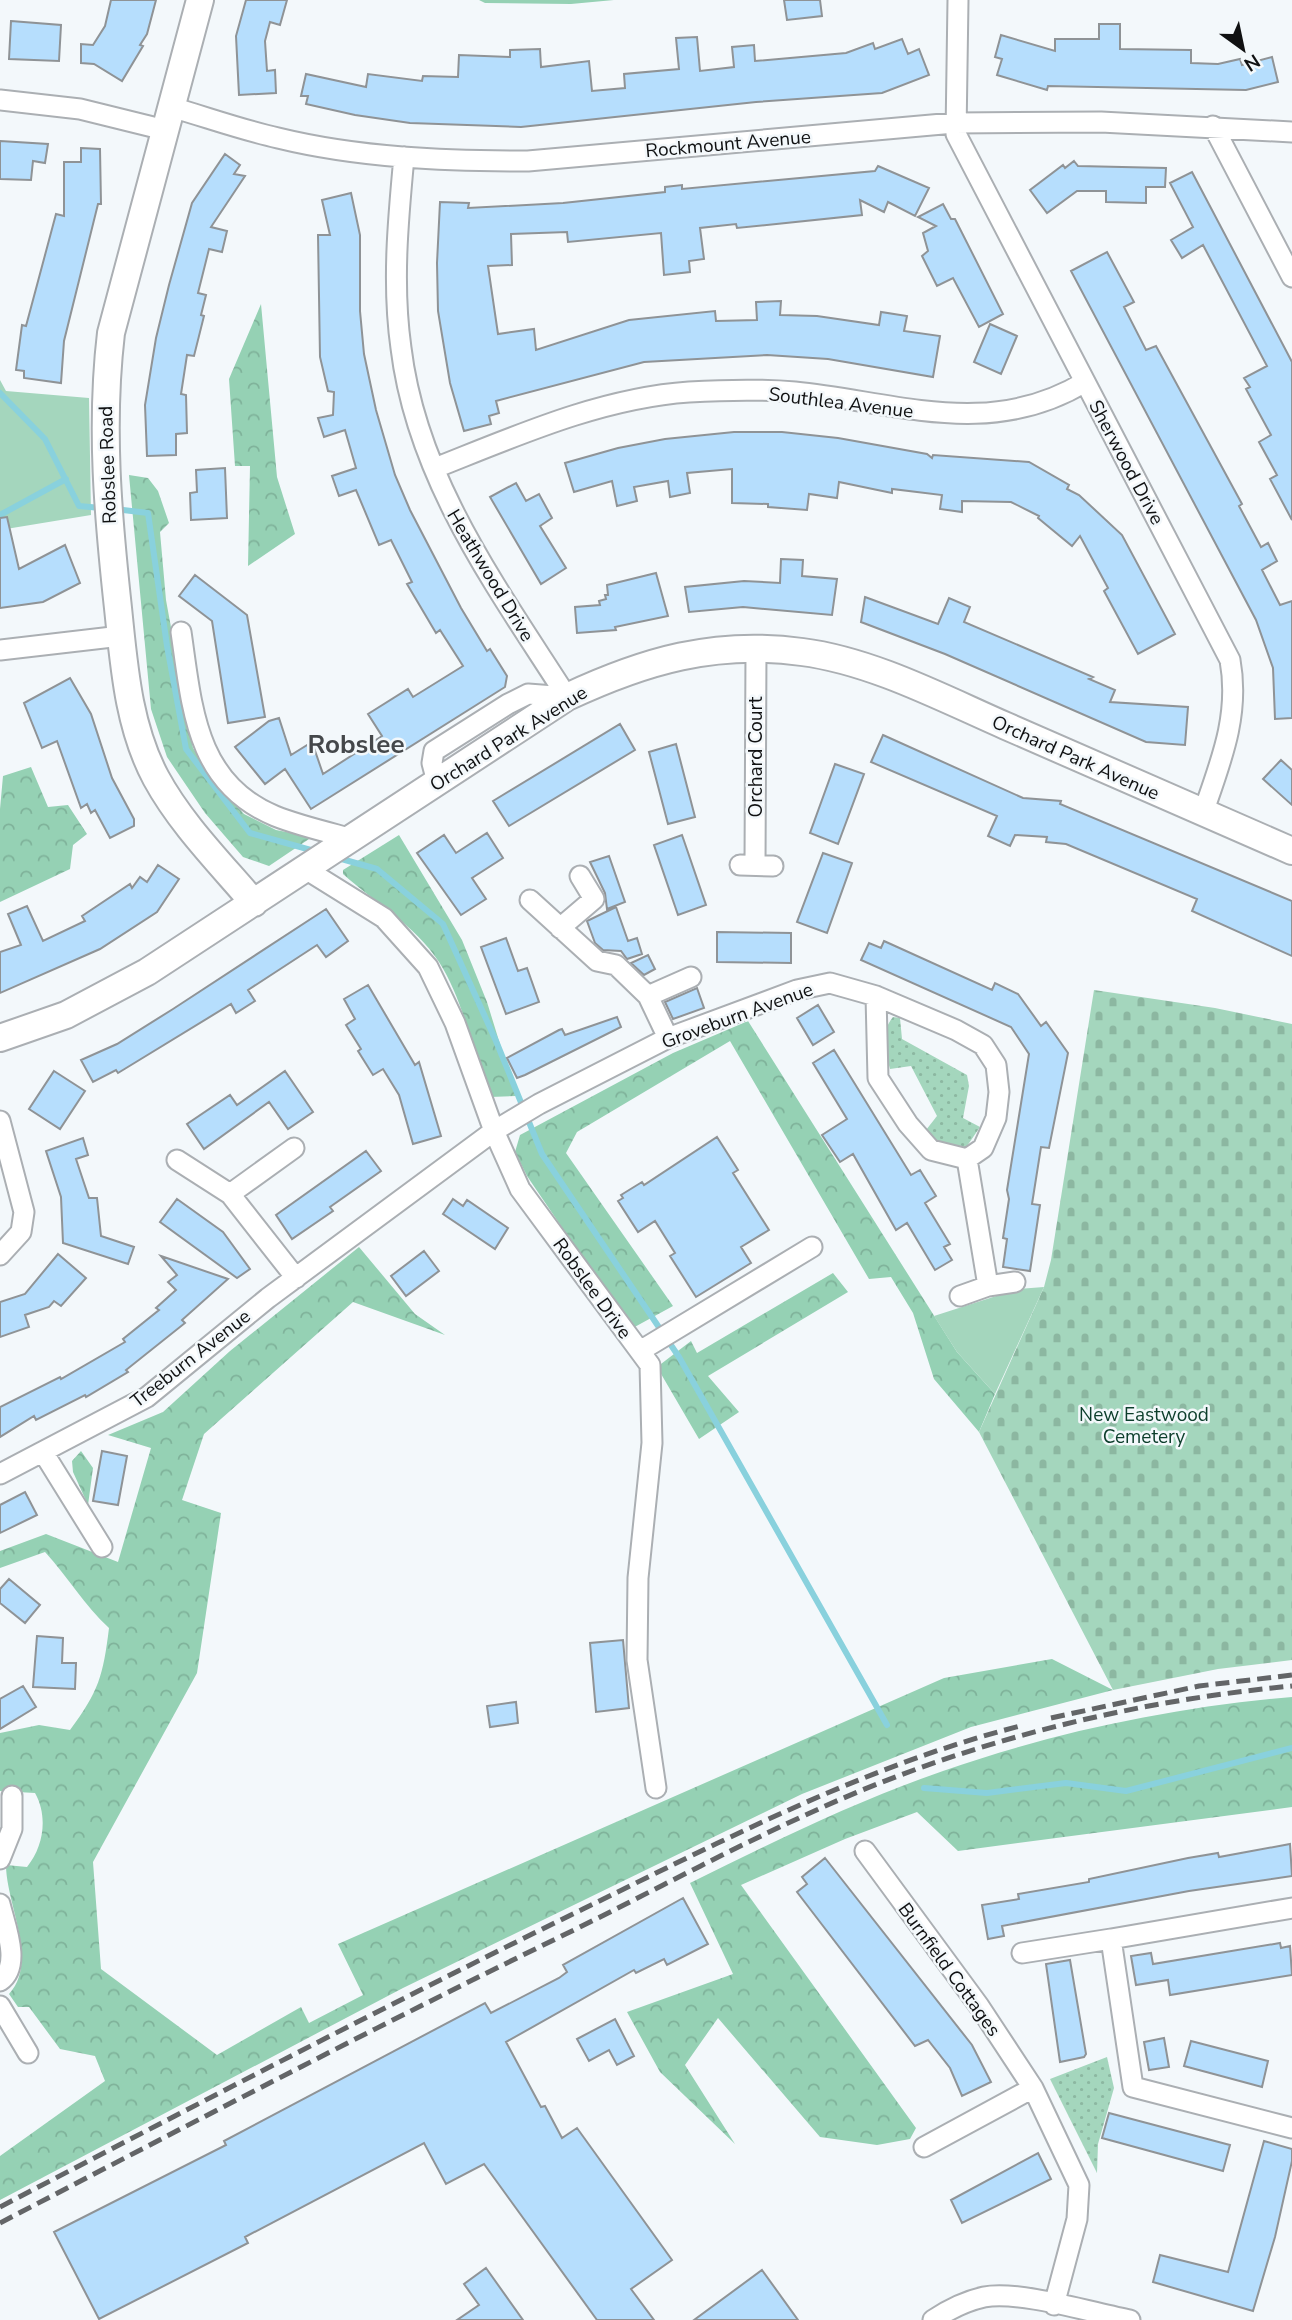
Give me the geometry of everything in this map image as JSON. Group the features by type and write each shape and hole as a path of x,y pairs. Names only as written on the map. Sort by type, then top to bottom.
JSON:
{"street":[{"name":"Robslee Road","path":"200,0 111,333 104,388 108,509 129,700 155,776 177,812 254,903"},
{"path":"954,123 958,0"},
{"name":"Rockmount Avenue","path":"0,100 168,118 404,157 528,161 954,123 1213,126 1292,132"},
{"name":"Sherwood Drive","path":"954,123 956,134 1230,660 1235,685 1231,728 1203,813"},
{"path":"1213,126 1292,276"},
{"name":"Heathwood Drive","path":"404,157 397,233 401,349 411,398 435,468 468,542 567,697"},
{"name":"Southlea Avenue","path":"435,468 562,420 633,400 687,392 794,392 958,416 1021,408 1048,400 1085,382"},
{"name":"Robslee Drive","path":"181,632 195,723 209,758 233,789 329,855 428,967 455,1024 494,1131 520,1189 650,1365 652,1443 638,1577 637,1660 656,1788"},
{"path":"0,650 121,636"},
{"name":"Orchard Park Avenue","path":"0,1038 66,1015 147,972 567,697 635,666 719,650 802,652 879,673 1292,851"},
{"name":"Orchard Court","path":"756,650 756,865"},
{"path":"560,928 594,899 580,876"},
{"path":"530,900 597,961 616,965 648,996 668,1038"},
{"path":"648,996 691,977"},
{"name":"Groveburn Avenue","path":"494,1131 540,1104 668,1038 797,990 830,983 876,996 983,1045 996,1065 999,1092 996,1118 983,1148 967,1159"},
{"path":"876,996 878,1078 908,1124 931,1150 967,1159 988,1286"},
{"path":"0,1121 24,1212 21,1232 0,1255"},
{"name":"Treeburn Avenue","path":"0,1474 147,1397 296,1278 494,1131"},
{"path":"230,1194 294,1148"},
{"path":"177,1160 230,1194 296,1278"},
{"path":"640,1351 812,1247"},
{"path":"960,1296 988,1286 1015,1282"},
{"path":"43,1452 102,1547"},
{"path":"0,1859 12,1829 12,1796"},
{"name":"Burnfield Cottages","path":"865,1851 979,2006 1033,2088 1079,2185 1077,2220 1054,2305"},
{"path":"0,1904 11,1962 5,1978 0,1981"},
{"path":"1022,1953 1292,1908"},
{"path":"1111,1939 1133,2087 1292,2128"},
{"path":"0,2006 28,2053"},
{"path":"924,2147 1033,2088"},
{"path":"933,2320 983,2297 1006,2296 1130,2320"}],"green space":[{"path":"479,0 614,0 571,4 485,3"},
{"path":"261,304 277,477 295,534 248,566 250,466 235,466 229,379"},
{"path":"0,380 6,391 89,398 91,515 0,530"},
{"path":"129,475 148,478 158,491 169,523 160,532 166,600 193,748 218,786 244,814 276,830 312,837 269,866 243,857 205,813 167,757 151,709"},
{"path":"31,767 48,807 68,805 87,834 73,845 70,869 0,902 0,809 3,776"},
{"path":"399,835 462,940 487,1002 516,1096 490,1097 483,1089 461,1007 430,949 407,926 343,874 343,870"},
{"name":"New Eastwood Cemetery","path":"1094,990 1215,1008 1292,1024 1292,1660 1218,1669 1113,1690 979,1432 1044,1287 1051,1260"},
{"path":"893,1017 900,1018 902,1039 967,1075 969,1086 963,1118 980,1127 965,1149 932,1141 926,1130 937,1116 911,1066 890,1069 885,1035"},
{"path":"748,1021 957,1352 995,1394 979,1432 934,1379 913,1313 891,1277 869,1279 730,1041 577,1132 566,1153 673,1306 631,1329 527,1176 515,1152 520,1135 673,1053"},
{"path":"359,1247 415,1314 445,1335 353,1302 204,1434 182,1500 221,1513 197,1673 93,1862 101,1969 217,2055 301,2007 309,2023 363,1995 338,1944 944,1678 1052,1659 1113,1690 971,1727 802,1794 403,1988 0,2200 0,2156 105,2081 95,2056 60,2049 29,2007 18,2007 9,1994 17,1981 21,1966 21,1949 6,1865 27,1867 37,1850 43,1821 35,1793 0,1791 0,1733 39,1725 70,1730 94,1693 109,1628 45,1552 0,1568 0,1551 46,1534 118,1562 151,1448 108,1435 163,1412 230,1351"},
{"path":"833,1273 848,1292 708,1376 739,1412 699,1439 657,1367 691,1341 697,1353"},
{"path":"1044,1287 995,1394 957,1352 934,1316 1018,1289"},
{"path":"81,1451 93,1468 88,1505 73,1472 72,1461"},
{"path":"1292,1697 1292,1807 958,1851 917,1812 845,1839 741,1885 916,2128 910,2139 877,2145 820,2137 718,2018 685,2065 735,2144 660,2072 627,2012 733,1974 690,1883 784,1837 911,1783 1028,1744 1159,1715"},
{"path":"1107,2057 1114,2088 1098,2144 1097,2173 1050,2079"}],"building":[{"path":"111,0 156,0 147,34 140,45 143,46 122,81 94,64 81,63 81,44 93,45 105,26"},
{"path":"246,0 287,0 280,25 270,22 265,41 267,71 275,70 276,93 239,95 236,36"},
{"path":"784,0 820,0 822,16 787,20"},
{"path":"11,21 61,25 59,61 9,59"},
{"path":"1099,24 1120,24 1120,49 1191,50 1191,63 1218,64 1240,59 1242,65 1272,57 1278,82 1246,90 1048,86 1047,90 997,75 1002,59 995,57 1001,35 1055,51 1055,39 1099,39"},
{"path":"697,37 700,71 734,67 732,47 754,45 755,61 846,53 873,43 875,49 902,39 908,54 919,49 929,75 882,93 756,102 521,127 410,123 306,104 308,96 301,96 306,74 366,87 368,74 422,81 423,76 458,77 459,55 510,57 510,50 540,49 541,67 589,61 592,91 625,88 624,74 679,69 676,38"},
{"path":"0,141 48,144 45,163 33,161 31,180 0,179"},
{"path":"81,148 100,149 101,204 98,204 64,341 61,383 24,378 24,371 16,370 22,325 26,326 56,214 64,216 64,162 81,162"},
{"path":"225,154 240,165 234,174 245,176 211,227 227,231 222,252 209,249 198,293 206,295 201,315 204,316 194,356 187,355 181,394 186,395 187,433 176,434 176,455 147,456 145,405 156,338 169,285 192,203"},
{"path":"1074,161 1078,166 1166,168 1165,187 1146,187 1146,203 1106,202 1106,191 1077,191 1047,213 1030,190 1063,165 1065,168"},
{"path":"878,166 929,188 915,216 888,202 884,212 860,200 862,215 737,228 736,224 700,228 704,259 689,261 690,272 664,275 661,233 568,242 567,232 511,234 512,265 488,266 498,334 534,329 536,350 629,320 715,311 716,321 757,320 756,302 781,301 780,315 817,316 879,325 881,312 907,316 904,331 940,336 933,377 828,359 767,355 644,362 496,401 499,413 489,416 491,424 464,431 450,383 438,311 440,202 469,203 468,208 563,203 665,192 665,187 682,185 682,189 875,171"},
{"path":"1192,172 1292,362 1292,520 1270,479 1277,475 1259,442 1271,435 1246,389 1250,387 1244,378 1267,366 1203,245 1182,258 1171,240 1193,227 1170,183"},
{"path":"351,193 360,235 360,311 364,354 376,410 395,475 410,510 461,608 487,651 490,649 507,676 505,687 311,809 285,769 265,784 235,747 269,721 279,718 291,755 312,742 323,774 382,736 368,714 408,689 413,697 463,666 440,630 436,633 407,584 412,582 391,540 379,545 356,490 339,496 332,476 356,468 345,430 324,437 318,418 333,415 334,392 328,391 320,357 318,235 330,235 322,200"},
{"path":"943,204 951,219 955,219 1003,314 979,327 953,278 937,286 922,256 928,251 923,233 936,226 918,217"},
{"path":"1107,252 1134,302 1124,307 1146,350 1156,346 1242,504 1239,506 1261,547 1268,543 1277,561 1262,570 1280,605 1292,601 1292,718 1275,719 1273,668 1256,620 1071,271"},
{"path":"990,324 1017,336 1001,374 974,362"},
{"path":"734,432 782,432 838,438 927,454 932,458 933,455 1029,462 1069,485 1067,489 1079,495 1122,535 1175,634 1138,654 1104,591 1108,588 1080,536 1072,546 1038,518 1039,516 1011,502 962,501 962,512 940,509 942,495 892,489 892,493 839,482 837,498 809,494 807,510 768,507 768,504 732,503 732,469 687,473 690,493 670,497 668,481 634,487 637,501 617,506 612,481 574,492 565,463 618,448 665,439"},
{"path":"225,468 227,518 191,520 190,493 197,492 196,470"},
{"path":"516,483 526,501 539,494 552,518 540,526 566,568 541,584 490,497"},
{"path":"7,517 19,569 65,545 80,583 43,602 0,608 0,518"},
{"path":"781,559 803,560 802,576 837,579 832,615 743,607 689,612 685,587 744,581 780,583"},
{"path":"656,573 668,616 615,627 616,630 577,633 575,607 600,605 599,601 606,599 605,595 608,595 607,585"},
{"path":"195,575 247,615 265,717 228,723 212,621 179,596"},
{"path":"865,597 938,624 949,598 970,607 964,622 1093,677 1089,679 1115,690 1110,702 1188,707 1185,745 1146,742 945,654 861,622"},
{"path":"70,678 91,714 112,778 134,819 134,826 110,838 95,810 91,813 87,804 81,808 57,741 42,748 24,703"},
{"path":"620,724 635,750 509,826 493,801"},
{"path":"883,735 1023,798 1061,801 1060,804 1292,901 1292,956 1192,911 1197,899 1066,844 1046,842 1047,837 1015,835 1010,846 988,836 997,816 871,762"},
{"path":"676,744 695,817 668,824 649,752"},
{"path":"1281,760 1292,770 1292,805 1263,779"},
{"path":"835,764 864,774 838,844 810,833"},
{"path":"487,833 503,858 472,878 486,899 461,915 417,853 444,835 456,853"},
{"path":"682,835 706,905 678,915 654,845"},
{"path":"823,853 852,863 827,933 797,922"},
{"path":"609,856 625,902 607,909 605,893 590,862"},
{"path":"158,865 179,879 157,912 100,949 0,993 0,952 21,945 8,914 27,906 43,941 85,921 82,916 130,884 132,888 140,877 147,882"},
{"path":"616,907 628,941 637,938 642,954 627,959 621,951 603,950 595,943 587,921"},
{"path":"326,909 348,941 326,957 317,945 248,990 255,1001 236,1013 231,1004 118,1073 116,1070 93,1082 81,1060 117,1044"},
{"path":"717,932 791,933 791,963 717,962"},
{"path":"506,938 518,971 527,968 539,1002 506,1014 481,947"},
{"path":"884,941 992,990 995,983 1018,994 1041,1026 1046,1022 1068,1053 1049,1148 1041,1147 1032,1204 1040,1205 1030,1271 1003,1267 1007,1239 1003,1238 1009,1199 1007,1190 1029,1054 1011,1027 861,960 869,943 881,948"},
{"path":"648,955 655,969 644,975 631,963"},
{"path":"368,985 415,1065 419,1062 441,1136 413,1144 399,1095 383,1069 373,1075 358,1051 361,1049 346,1025 355,1019 344,999"},
{"path":"697,988 704,1008 673,1019 665,1002"},
{"path":"818,1005 834,1032 813,1045 797,1018"},
{"path":"617,1017 621,1027 517,1078 507,1058 559,1030 562,1029 565,1035"},
{"path":"834,1050 911,1175 920,1170 936,1196 925,1203 950,1244 944,1247 952,1260 935,1270 907,1223 896,1230 853,1154 840,1162 822,1135 847,1119 813,1063"},
{"path":"54,1071 85,1091 60,1129 29,1109"},
{"path":"285,1071 313,1112 288,1129 269,1102 204,1149 187,1124 230,1095 237,1105"},
{"path":"717,1137 738,1170 733,1173 769,1230 741,1247 751,1263 696,1297 670,1256 675,1253 655,1221 638,1232 618,1201 623,1198 621,1195 642,1182 644,1185"},
{"path":"83,1138 88,1155 76,1159 89,1198 97,1198 101,1236 134,1247 128,1264 63,1243 61,1197 46,1151"},
{"path":"366,1151 381,1171 330,1207 333,1211 292,1239 276,1215"},
{"path":"177,1199 223,1232 250,1269 237,1278 160,1222"},
{"path":"453,1199 463,1206 467,1200 508,1228 495,1249 443,1214"},
{"path":"424,1251 439,1271 406,1296 391,1276"},
{"path":"58,1254 86,1278 61,1306 54,1301 49,1307 25,1315 29,1327 0,1337 0,1302 25,1294"},
{"path":"161,1256 228,1279 182,1320 185,1323 126,1370 128,1372 86,1397 85,1395 36,1420 34,1416 0,1437 0,1407 60,1377 61,1379 125,1342 123,1339 159,1310 156,1308 176,1290 168,1282 177,1275"},
{"path":"102,1451 127,1456 118,1505 93,1501"},
{"path":"25,1492 37,1515 0,1533 0,1505"},
{"path":"9,1579 40,1605 25,1623 0,1603 0,1589"},
{"path":"37,1636 63,1638 62,1663 76,1663 75,1689 33,1687"},
{"path":"623,1640 629,1708 596,1712 590,1643"},
{"path":"23,1686 36,1707 0,1729 0,1699"},
{"path":"516,1702 518,1723 490,1727 487,1706"},
{"path":"1290,1844 1292,1876 1189,1891 1002,1926 1004,1936 988,1939 982,1905 1019,1899 1018,1894 1089,1882 1089,1879 1188,1858 1218,1853 1219,1857"},
{"path":"825,1858 972,2045 991,2082 962,2096 950,2068 928,2040 915,2046 797,1892 807,1884 802,1877"},
{"path":"683,1898 708,1944 667,1965 664,1959 636,1973 634,1970 506,2042 541,2107 545,2106 562,2138 577,2128 672,2260 631,2289 654,2320 597,2320 484,2164 446,2184 424,2143 245,2237 248,2243 99,2319 54,2232 226,2145 224,2141 485,2003 491,2013 559,1978 567,1972 563,1965"},
{"path":"1280,1943 1281,1948 1290,1946 1292,1975 1170,1995 1168,1980 1136,1985 1131,1956 1151,1953 1153,1964"},
{"path":"1070,1960 1086,2054 1084,2057 1060,2062 1046,1964"},
{"path":"615,2019 634,2056 617,2065 609,2050 589,2061 577,2039"},
{"path":"1164,2038 1169,2067 1149,2070 1144,2042"},
{"path":"1191,2041 1268,2061 1262,2087 1184,2066"},
{"path":"1109,2113 1230,2145 1223,2171 1102,2138"},
{"path":"1264,2141 1292,2149 1292,2161 1275,2237 1253,2311 1153,2282 1160,2255 1228,2272"},
{"path":"1038,2153 1051,2179 962,2223 951,2200"},
{"path":"486,2268 523,2320 457,2320 479,2305 464,2284"},
{"path":"762,2270 798,2320 694,2320"}],"waterway":[{"path":"0,393 45,439 79,506 101,508"},
{"path":"0,515 66,479"},
{"path":"115,509 148,513 167,646 186,749 250,833 318,852"},
{"path":"338,858 377,869 443,924 496,1041 542,1154 679,1357 887,1725"},
{"path":"924,1788 987,1793 1066,1783 1126,1791 1292,1748"}],"railway":[{"path":"1051,1718 1199,1686 1292,1675"},
{"path":"0,2223 430,2002 751,1841 860,1791 965,1753 1072,1722 1181,1700 1292,1686"},
{"path":"0,2207 436,1982 745,1830 910,1760 1024,1725"}],"district":[{"name":"Robslee","path":"356,744"}]}
